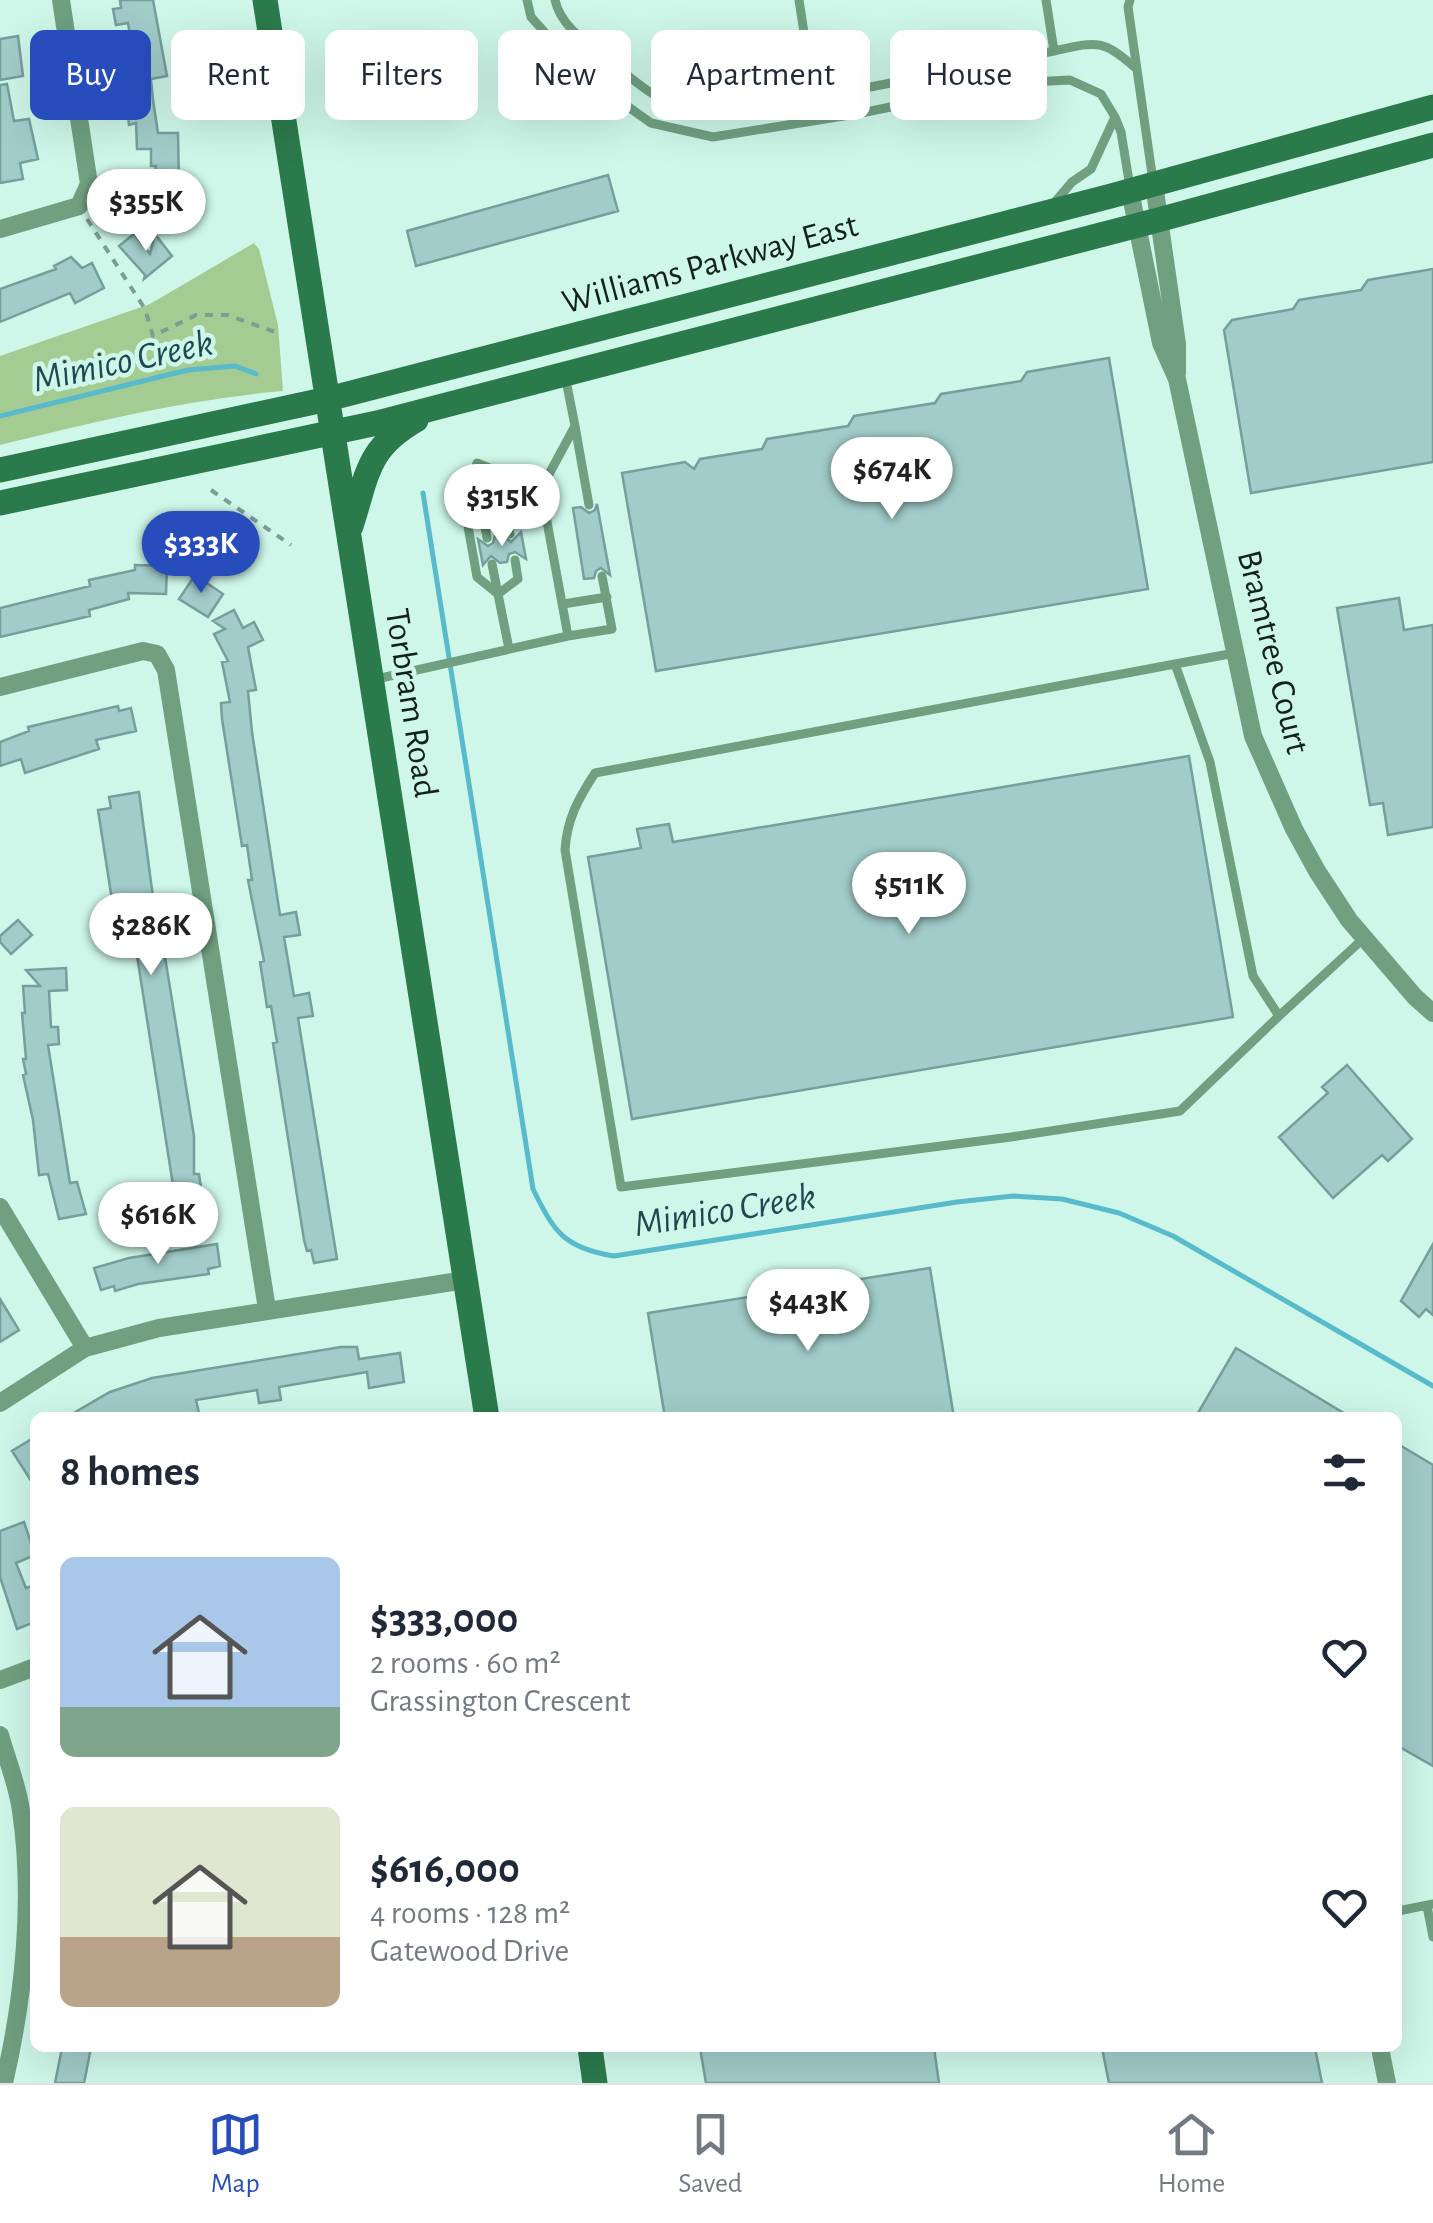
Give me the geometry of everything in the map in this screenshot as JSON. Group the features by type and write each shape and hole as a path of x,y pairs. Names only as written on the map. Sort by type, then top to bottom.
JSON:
{"main road":[{"name":"Torbram Road","path":"265,0 486,1412"},
{"name":"Williams Parkway East","path":"0,470 328,398 1046,213 1433,107"},
{"name":"Williams Parkway East","path":"0,503 441,405 1433,145"},
{"path":"350,531 380,447 389,436 441,405"},
{"path":"591,2052 596,2083"}],"street":[{"path":"0,228 79,206 89,184 61,0"},
{"name":"Bramtree Court","path":"1142,187 1161,343 1176,379 1253,736 1317,871 1364,938 1433,1013"},
{"path":"0,687 143,652 158,654 166,670 267,1309"},
{"path":"0,1207 85,1348"},
{"path":"0,1404 85,1348 159,1328 465,1280"},
{"path":"0,1680 30,1670"},
{"path":"0,1736 21,1809 30,1937 4,2083"},
{"path":"1381,2052 1387,2083"}],"lane":[{"path":"527,0 531,17 582,74 651,122 713,137 856,114 1009,83 1070,80 1101,94 1116,117 1142,187"},
{"path":"554,0 558,12 576,34 651,91"},
{"path":"799,0 804,30"},
{"path":"1046,0 1054,50"},
{"path":"1128,2 1142,187"},
{"path":"870,87 1094,42 1117,52 1136,70"},
{"path":"1046,213 1072,182 1090,169 1116,117"},
{"path":"564,372 590,506"},
{"path":"568,636 542,489 576,426"},
{"path":"498,594 477,578 464,504 476,463 542,489"},
{"path":"464,504 542,489"},
{"path":"502,496 510,534"},
{"path":"480,501 487,538"},
{"path":"498,594 518,578 515,560"},
{"path":"492,564 509,649"},
{"path":"372,680 612,629 602,576"},
{"path":"563,604 607,597"},
{"path":"1235,653 595,773 567,825 565,850 621,1188 1180,1111 1364,938"},
{"path":"1175,664 1210,762 1253,976 1279,1016"},
{"path":"1402,1911 1430,1905 1433,1937"}],"path":[{"path":"79,206 146,309 154,336 196,315 227,316 281,334"},
{"path":"212,490 291,545"}],"green space":[{"path":"254,243 259,249 278,325 283,391 176,406 0,445 0,356 150,304"}],"building":[{"path":"120,0 153,0 167,76 151,79 151,30 129,30 128,23 116,25 113,9 121,8"},
{"path":"18,36 23,76 0,80 0,39"},
{"path":"151,79 158,133 178,133 179,187 193,190 185,222 160,216 163,200 149,196 156,166 151,166 151,149 137,149 136,123 129,125 128,120 151,120"},
{"path":"7,84 14,121 29,119 38,159 20,163 23,179 0,183 0,85"},
{"path":"608,175 618,211 416,266 407,231"},
{"path":"134,234 150,254 155,234 172,256 144,279 145,275 119,246"},
{"path":"71,257 82,268 92,263 104,288 75,303 70,293 0,322 0,289 56,269 54,266"},
{"path":"1433,269 1433,462 1251,493 1224,330 1232,320 1293,309 1299,300 1361,290 1368,280"},
{"path":"1109,358 1148,589 656,671 622,473 685,462 694,469 700,459 762,449 767,439 848,426 854,416 935,403 941,394 1021,381 1027,372"},
{"path":"597,504 610,575 601,568 594,578 584,579 573,508 581,507 589,513"},
{"path":"521,532 526,559 515,552 509,554 507,562 500,563 491,556 483,565 478,539 488,546 495,536 502,535 511,542"},
{"path":"135,565 167,566 166,594 128,593 129,599 89,610 90,616 0,637 0,608 90,586 89,580 135,570"},
{"path":"195,575 223,594 208,617 179,599"},
{"path":"1399,598 1404,630 1433,625 1433,827 1388,835 1383,803 1370,805 1337,608"},
{"path":"234,610 243,628 254,622 263,640 248,647 256,690 248,691 252,732 280,915 296,912 300,935 284,937 294,996 309,993 313,1016 298,1018 337,1259 314,1263 304,1240 273,1043 277,1042 271,1006 267,1007 260,962 264,961 248,880 252,880 247,845 242,846 222,719 221,703 230,702 222,662 228,661 214,634 225,629 213,621"},
{"path":"118,706 119,711 131,708 136,731 96,740 99,749 25,773 21,759 0,766 0,742 29,731 28,727"},
{"path":"1189,756 1233,1017 632,1119 588,857 641,848 637,829 669,824 673,842"},
{"path":"139,792 157,927 160,926 194,1136 194,1174 199,1174 202,1194 175,1198 130,911 114,913 98,810 111,808 109,797"},
{"path":"18,920 32,935 11,954 0,942 0,936"},
{"path":"66,968 67,990 49,991 51,1027 58,1027 59,1044 48,1045 70,1183 77,1182 86,1214 59,1219 48,1174 39,1175 23,1075 26,1059 22,1013 23,986 40,986 26,970"},
{"path":"1347,1065 1412,1139 1388,1161 1382,1155 1333,1198 1279,1137 1328,1093 1322,1087"},
{"path":"217,1244 220,1266 208,1269 209,1274 115,1291 114,1286 101,1290 94,1268 129,1258"},
{"path":"1433,1244 1433,1315 1426,1309 1419,1317 1401,1301"},
{"path":"930,1268 953,1412 664,1412 648,1313"},
{"path":"0,1299 19,1330 0,1342"},
{"path":"357,1347 359,1359 400,1353 404,1382 369,1388 367,1372 279,1387 281,1400 259,1403 257,1390 196,1400 199,1412 75,1412 110,1392 152,1378"},
{"path":"1236,1348 1342,1412 1199,1412"},
{"path":"30,1440 30,1479 12,1451"},
{"path":"1402,1446 1433,1465 1433,1766 1402,1748"},
{"path":"24,1522 30,1540 30,1557 16,1563 26,1588 30,1587 30,1624 17,1629 0,1577 0,1531"},
{"path":"61,2052 90,2052 84,2083 55,2083"},
{"path":"701,2052 935,2052 939,2083 706,2083"},
{"path":"1103,2052 1316,2052 1322,2083 1109,2083"}],"waterway":[{"name":"Mimico Creek","path":"0,416 188,370 235,366 256,374"},
{"name":"Mimico Creek","path":"423,493 533,1189 563,1236 583,1248 614,1256 957,1202 1013,1196 1062,1199 1119,1213 1173,1236 1433,1386"}]}
